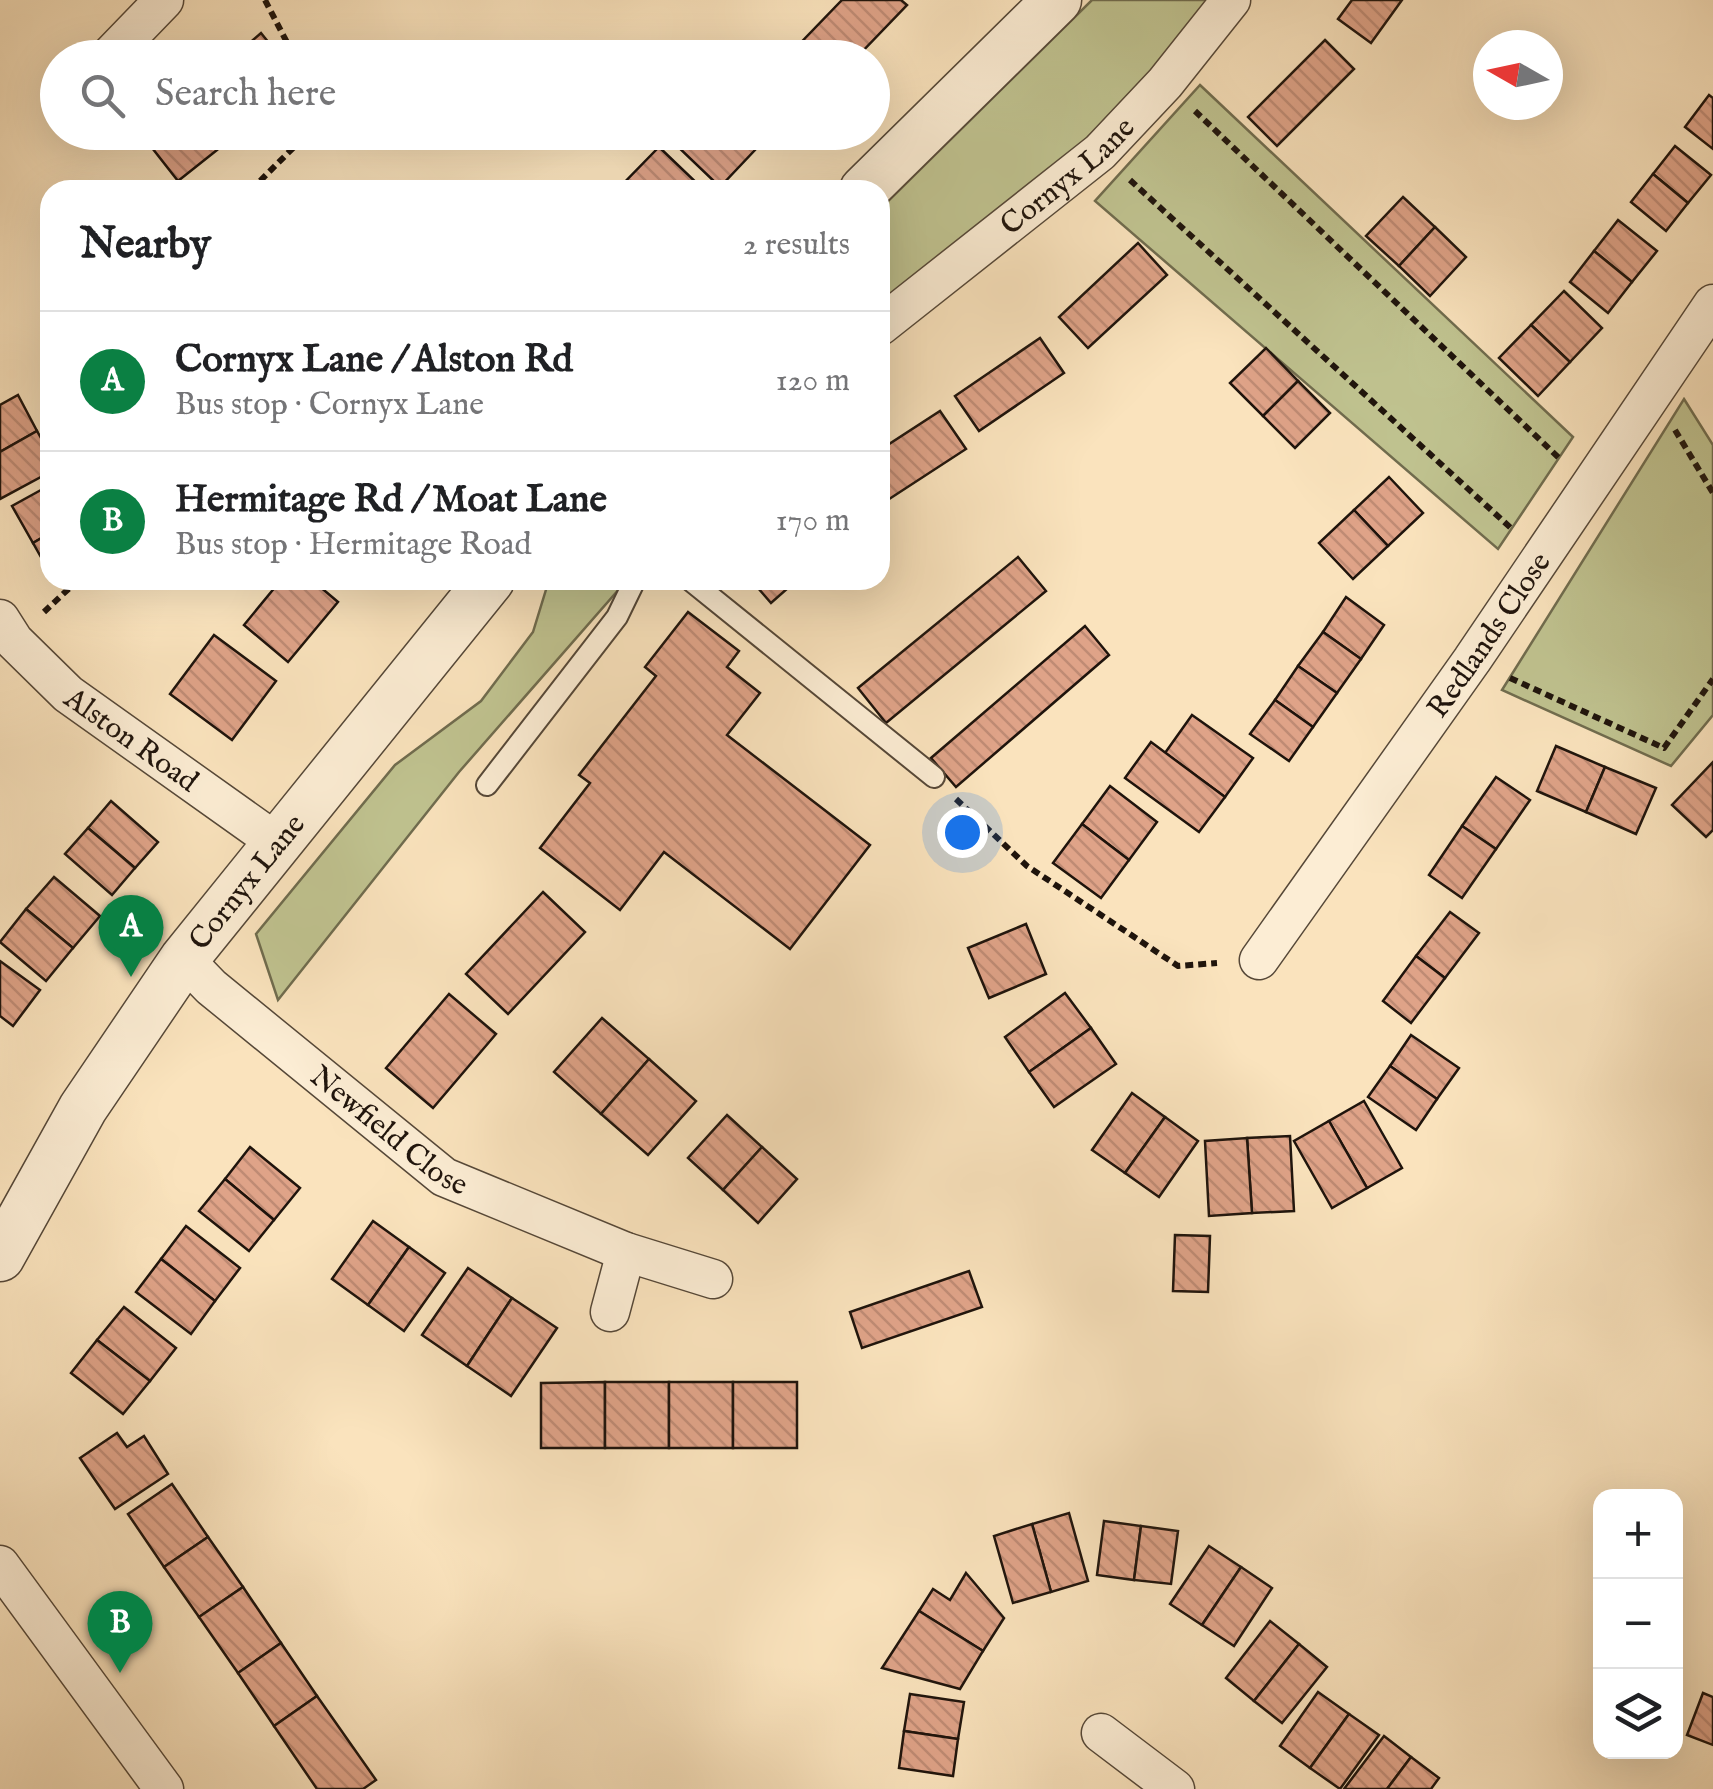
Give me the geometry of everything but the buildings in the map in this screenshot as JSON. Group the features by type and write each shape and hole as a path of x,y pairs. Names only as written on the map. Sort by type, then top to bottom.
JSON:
{"street":[{"path":"125,40 164,0"},
{"path":"874,180 1056,0"},
{"name":"Cornyx Lane","path":"890,318 1100,152 1165,83 1231,0"},
{"name":"Redlands Close","path":"1260,960 1472,660 1713,304"},
{"name":"Cornyx Lane","path":"0,1257 82,1108 184,959 482,590"},
{"name":"Alston Road","path":"0,619 14,641 68,694 276,842"},
{"name":"Newfield Close","path":"184,959 211,987 444,1177 626,1252 713,1279"},
{"path":"610,1312 626,1252"},
{"path":"0,1565 164,1789"},
{"path":"1102,1734 1176,1789"}],"lane":[{"path":"487,786 617,617 630,590"},
{"path":"702,590 934,777"}],"path":[{"path":"266,0 286,40"},
{"path":"1165,83 1588,486"},
{"path":"261,180 291,150"},
{"path":"1100,152 1542,556"},
{"path":"1652,390 1713,493"},
{"path":"1472,660 1664,748 1713,680"},
{"path":"934,777 1027,866 1178,966 1260,960"}],"green space":[{"path":"1092,0 1213,0 1147,80 1047,177 890,298 890,199"},
{"path":"1200,85 1573,437 1498,549 1095,201"},
{"path":"1684,399 1713,445 1713,715 1671,766 1502,690"},
{"path":"546,590 618,590 459,772 278,1000 256,934 395,765 481,701 533,632"}],"place":[{"name":"Cornyx Lane / Alston Rd","path":"131,977"},
{"name":"Hermitage Rd / Moat Lane","path":"120,1673"}]}
